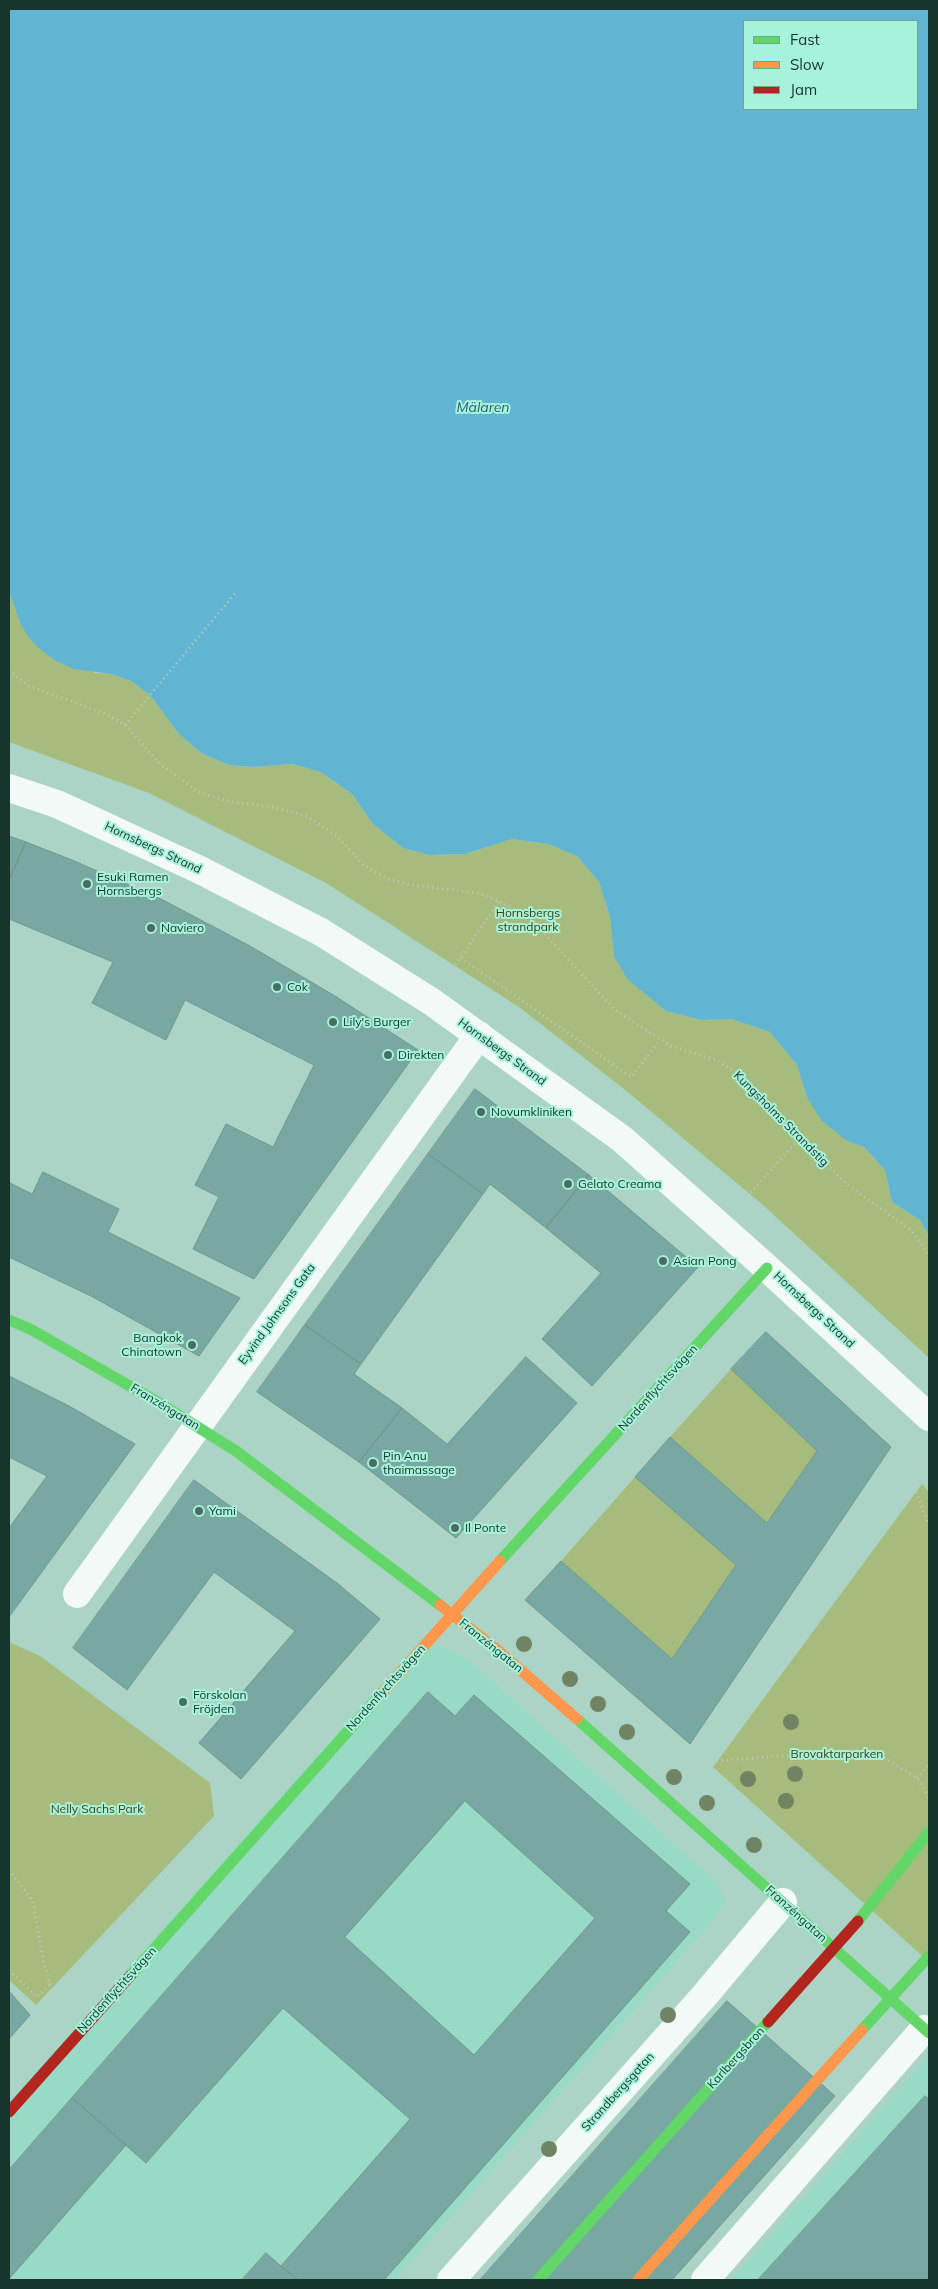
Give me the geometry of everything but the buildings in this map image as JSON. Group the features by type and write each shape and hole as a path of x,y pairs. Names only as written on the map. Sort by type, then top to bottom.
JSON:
{"main road":[{"name":"Nordenflychtsvägen","path":"9,2112 452,1614 767,1268"},
{"name":"Franzéngatan","path":"9,1320 32,1330 196,1425 236,1451 452,1614 494,1647 666,1796 927,2031"},
{"name":"Karlbergsbron","path":"538,2280 861,1918 929,1832"},
{"path":"638,2280 929,1956"}],"street":[{"name":"Hornsbergs Strand","path":"9,788 57,804 173,857 321,932 432,1002 622,1139 767,1268 929,1417"},
{"name":"Eyvind Johnsons Gata","path":"77,1594 196,1425 479,1035"},
{"name":"Strandbergsgatan","path":"451,2280 704,1995 783,1902"},
{"path":"705,2280 927,2031"}],"path":[{"path":"125,725 238,591"},
{"name":"Kungsholms Strandstig","path":"9,670 29,686 106,714 125,725 160,764 198,792 231,802 267,806 307,816 338,837 364,866 388,879 412,885 478,893 524,915 544,932 615,1010 671,1046 716,1060 738,1073 799,1138 849,1186 910,1230 929,1254"},
{"path":"448,977 500,902"},
{"path":"461,958 632,1077 660,1040"},
{"path":"744,1200 799,1138"},
{"path":"929,1454 912,1478 929,1525"},
{"path":"9,1622 46,1638 55,1626"},
{"path":"666,1796 712,1761 872,1750 917,1778 929,1798"},
{"path":"917,1778 929,1764"},
{"path":"9,1870 33,1901 43,1959 50,1984 59,1992"},
{"path":"9,1970 37,1997 50,1984"}],"shaded area":[{"path":"421,1639 464,1656 718,1883 726,1902 713,1921 395,2280 9,2280 9,2101"},
{"path":"929,2055 929,2280 731,2280"}],"green space":[{"name":"Hornsbergs strandpark","path":"9,591 20,623 95,673 111,674 131,681 150,695 178,733 201,753 229,765 253,767 292,764 321,772 352,794 373,824 403,848 429,855 465,854 512,839 548,844 577,856 599,882 610,917 614,956 628,979 666,1011 701,1020 731,1019 770,1032 797,1065 807,1097 847,1141 864,1147 885,1170 892,1202 920,1220 929,1236 929,1358 763,1205 624,1089 519,1007 326,883 149,793 9,742"},
{"path":"731,1369 817,1451 767,1523 670,1437"},
{"path":"635,1477 736,1565 672,1659 561,1561"},
{"name":"Brovaktarparken","path":"922,1484 929,1492 929,1962 713,1767"},
{"name":"Nelly Sachs Park","path":"9,1642 40,1656 210,1783 214,1816 36,2005 9,1980"}],"water":[{"name":"Mälaren","path":"9,9 929,9 929,1236 920,1220 892,1202 885,1170 864,1147 847,1141 821,1120 807,1097 797,1065 770,1032 731,1019 701,1020 666,1011 627,979 614,956 610,917 599,882 577,856 548,844 512,839 465,854 429,855 403,848 373,824 352,794 321,772 292,764 253,767 229,765 201,753 178,733 150,695 131,681 111,674 74,669 56,661 29,638 20,623 9,591"}],"traffic: fast":[{"path":"500,1561 767,1268"},
{"path":"9,1320 32,1330 156,1401 236,1451 440,1605"},
{"path":"131,1975 382,1693"},
{"path":"577,1719 929,2033"},
{"path":"858,1921 929,1832"},
{"path":"862,2030 929,1956"},
{"path":"538,2280 768,2022"}],"traffic: slow":[{"path":"382,1693 500,1561"},
{"path":"440,1605 494,1647 577,1719"},
{"path":"638,2280 862,2030"}],"traffic: jam":[{"path":"768,2022 858,1921"},
{"path":"9,2112 131,1975"}],"place":[{"name":"Esuki Ramen Hornsbergs","path":"87,884"},
{"name":"Naviero","path":"151,928"},
{"name":"Cok","path":"277,987"},
{"name":"Lily's Burger","path":"333,1022"},
{"name":"Direkten","path":"388,1055"},
{"name":"Novumkliniken","path":"481,1112"},
{"name":"Gelato Creama","path":"568,1184"},
{"name":"Asian Pong","path":"663,1261"},
{"name":"Bangkok Chinatown","path":"192,1345"},
{"name":"Pin Anu thaimassage","path":"373,1463"},
{"name":"Yami","path":"199,1511"},
{"name":"Il Ponte","path":"455,1528"},
{"name":"Förskolan Fröjden","path":"183,1702"}]}
